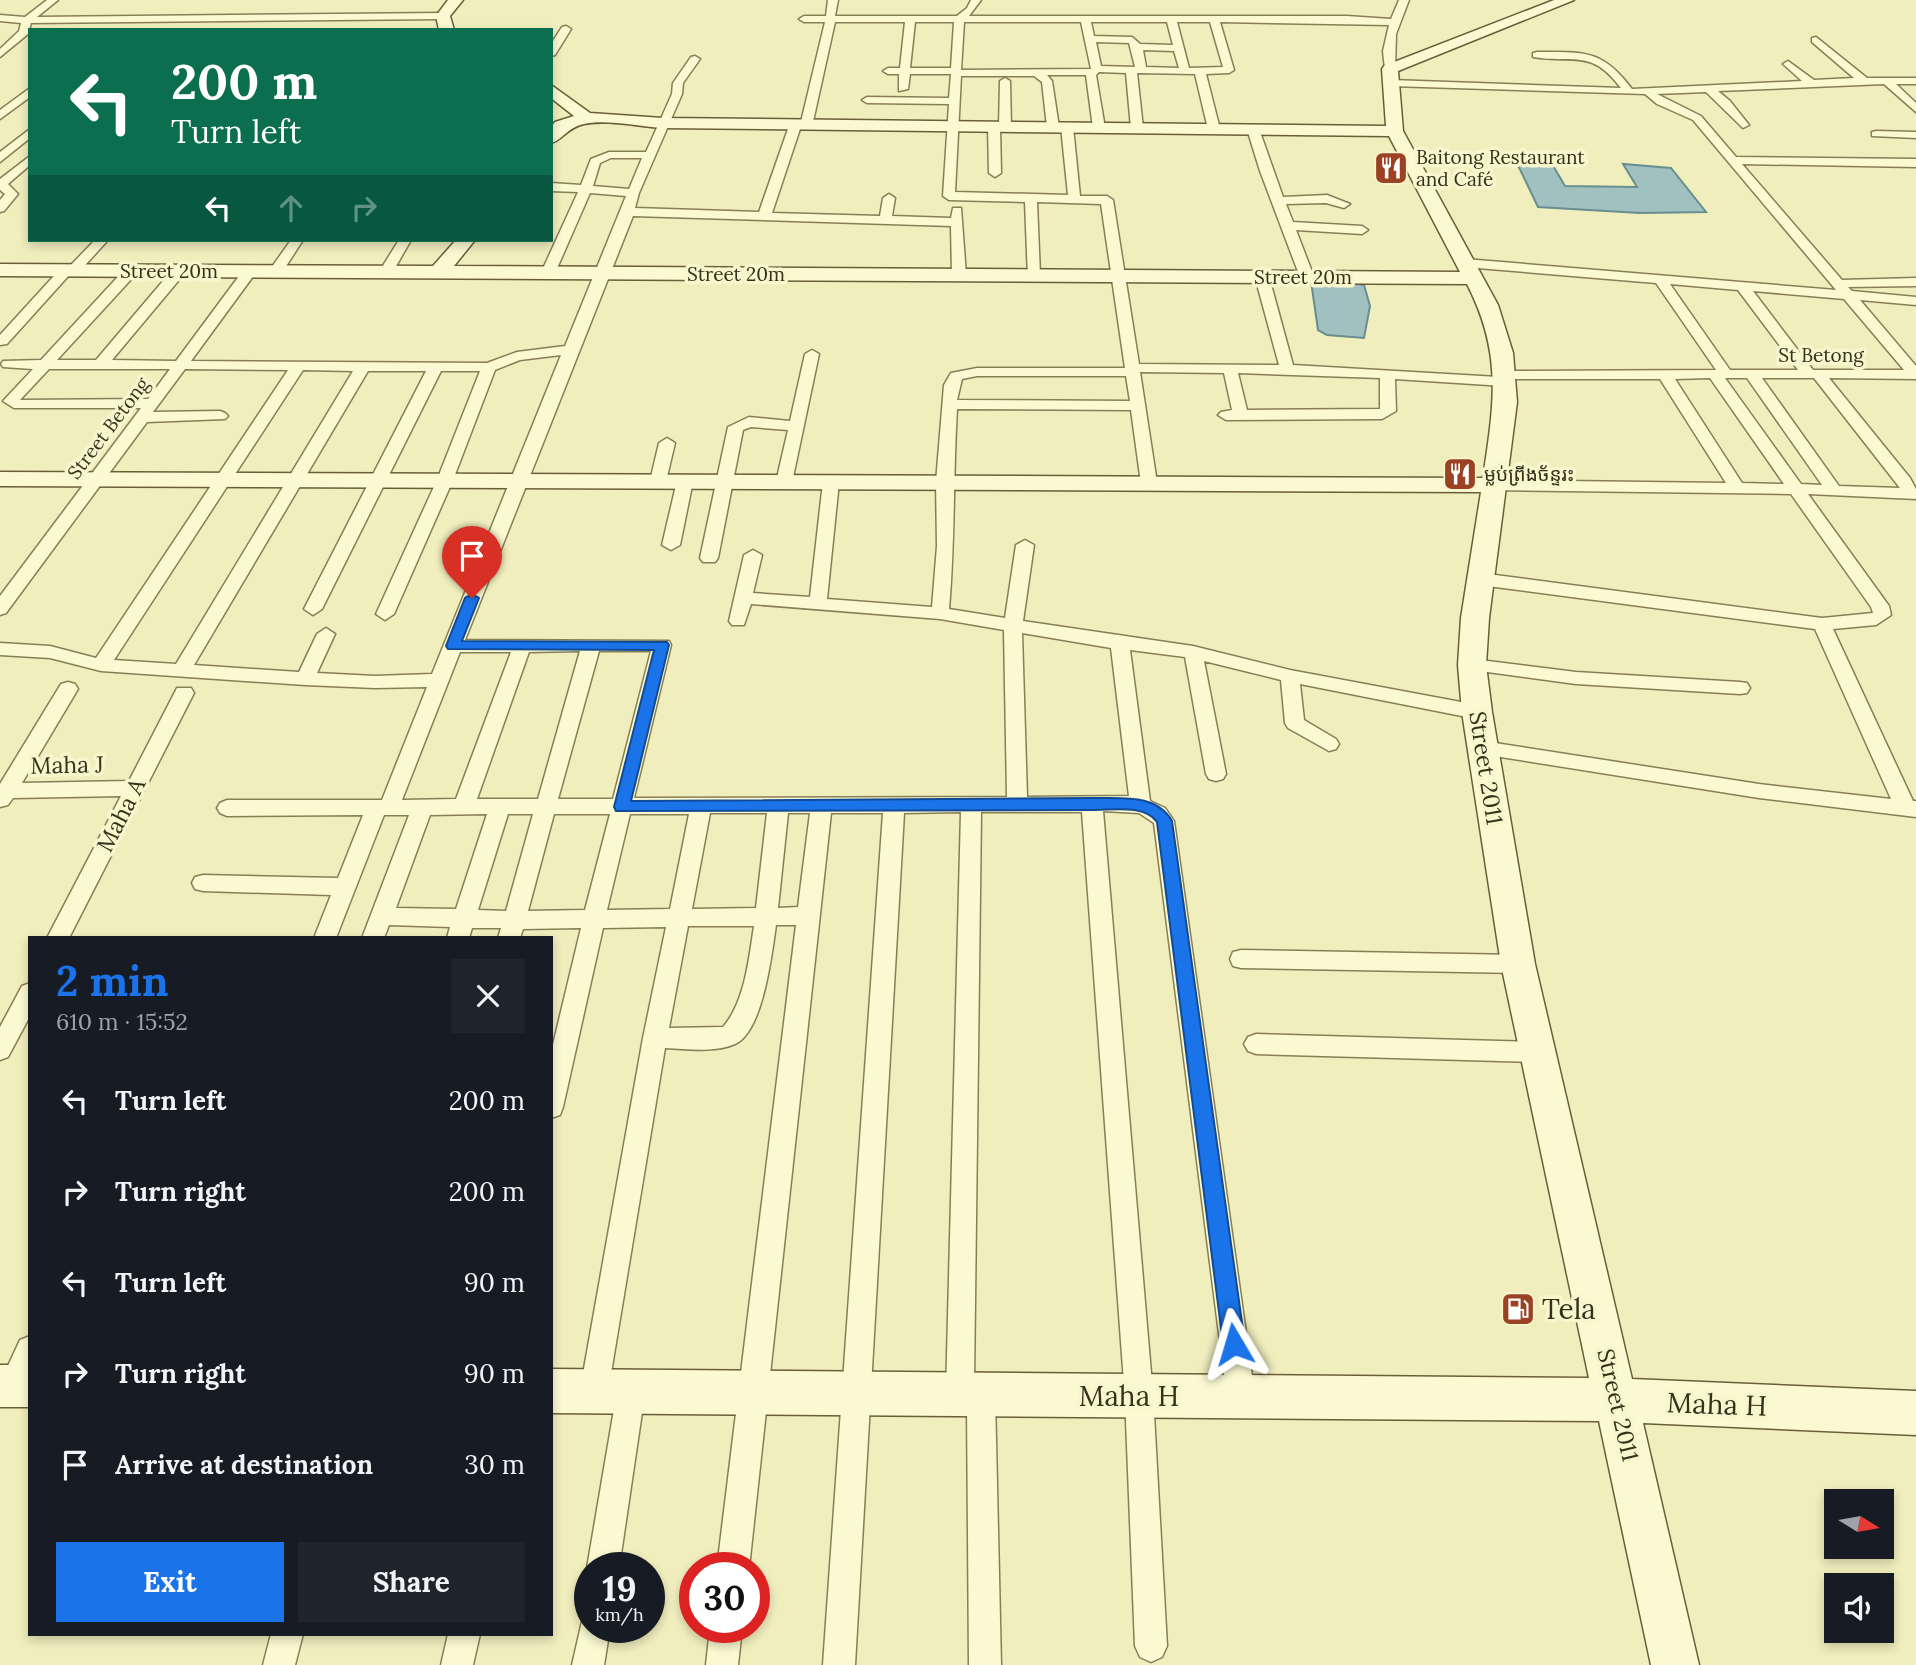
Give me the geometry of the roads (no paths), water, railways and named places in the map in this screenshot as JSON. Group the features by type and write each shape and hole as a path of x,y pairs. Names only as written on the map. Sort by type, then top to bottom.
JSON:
{"street":[{"path":"0,54 24,32 27,20 53,0"},
{"path":"0,18 27,20 300,16 443,25 456,0"},
{"path":"764,217 801,126 826,45 834,0"},
{"path":"976,0 971,10 959,19 949,196 1104,198 1110,202 1149,483"},
{"path":"1390,76 1388,60 1393,22 1404,0"},
{"path":"1390,76 1567,0"},
{"path":"289,28 308,8"},
{"path":"804,19 893,14 910,19 1214,19 1346,14 1393,22"},
{"path":"1082,17 1094,71 1099,128"},
{"path":"147,28 158,18"},
{"path":"903,89 910,19"},
{"path":"1171,19 1185,71"},
{"path":"888,71 1229,69 1214,19"},
{"path":"1089,39 1132,40 1137,47 1137,128"},
{"path":"1816,40 1864,81"},
{"path":"1137,47 1179,48"},
{"path":"1537,55 1591,56 1615,72 1629,92"},
{"path":"326,936 345,887 439,680 601,273 628,212 648,155 677,94 678,83 695,59"},
{"path":"1788,64 1811,83"},
{"path":"1200,71 1214,129"},
{"path":"1036,72 1047,81 1060,127 1074,198"},
{"path":"1390,76 1629,92 1916,81"},
{"name":"Street 2011","path":"1390,76 1395,131 1488,305 1502,353 1506,402 1480,579 1472,666 1477,712 1518,964 1675,1665"},
{"path":"995,173 1005,81"},
{"path":"1886,81 1916,109"},
{"path":"1708,88 1727,103 1743,125"},
{"path":"1647,91 1661,102 1697,118 1916,374"},
{"path":"553,92 586,118"},
{"path":"0,158 28,95"},
{"path":"867,100 954,101"},
{"path":"555,130 586,118 663,123 801,126 1395,131"},
{"path":"1253,129 1265,171 1307,277"},
{"path":"1876,134 1916,135"},
{"path":"548,273 586,190 595,161 609,155 648,155"},
{"path":"1731,160 1916,163"},
{"path":"0,208 12,194 1,184 28,161"},
{"path":"553,187 633,193"},
{"path":"885,221 889,198"},
{"path":"958,198 956,222 959,275"},
{"path":"1031,198 1034,275"},
{"path":"1279,201 1327,200 1344,204"},
{"path":"628,212 956,222"},
{"path":"1288,226 1363,230"},
{"path":"2,341 100,242"},
{"path":"276,271 297,242"},
{"path":"386,272 404,242"},
{"path":"439,272 464,242"},
{"name":"Street 20m","path":"0,270 1307,277 1469,270"},
{"path":"1469,270 1660,279 1916,301"},
{"path":"131,271 46,364 7,397 19,405 153,403"},
{"path":"100,365 179,271"},
{"name":"Street Betong","path":"0,609 250,271"},
{"path":"1262,277 1287,369"},
{"path":"1480,579 1822,624 1876,620 1882,615 1880,606 1720,374 1660,279"},
{"path":"1839,283 1916,282"},
{"path":"1742,286 1913,494"},
{"path":"8,364 489,367 517,356 570,350"},
{"path":"784,482 812,354"},
{"path":"101,665 299,365"},
{"path":"183,670 363,366"},
{"path":"313,609 436,366"},
{"path":"385,614 445,480 489,367"},
{"path":"1230,369 1234,415 1382,414 1388,411 1387,373"},
{"name":"St Betong","path":"951,404 951,385 956,376 977,372 1287,369 1504,378 1665,374 1916,374"},
{"path":"1665,374 1737,488"},
{"path":"1751,374 1835,491"},
{"path":"940,614 946,546 944,482 951,404 1138,406"},
{"path":"142,417 220,416"},
{"path":"709,558 727,481 733,431 740,424 796,426"},
{"path":"658,481 667,443"},
{"path":"0,479 1493,485 1798,489 1913,494"},
{"path":"671,545 685,481"},
{"path":"818,602 831,482"},
{"path":"1017,805 1013,626 1025,545"},
{"path":"738,621 753,555"},
{"path":"744,598 940,614 1193,652 1290,676 1477,712"},
{"path":"1822,624 1911,808"},
{"path":"305,679 326,634"},
{"path":"1120,643 1140,805"},
{"path":"453,646 662,645 594,918 553,1098"},
{"path":"464,806 522,646"},
{"path":"512,929 592,646"},
{"path":"0,649 50,652 101,665 305,679 375,682 439,680"},
{"path":"1193,652 1216,774"},
{"path":"1472,666 1576,678 1740,688"},
{"path":"1290,676 1295,723 1329,744"},
{"path":"2,794 68,689"},
{"name":"Maha A","path":"59,936 184,693"},
{"path":"1482,748 1759,791 1911,808"},
{"name":"Maha J","path":"2,794 135,788"},
{"path":"1092,804 1139,1396 1151,1646"},
{"path":"227,808 1092,804 1140,805 1158,811 1164,821 1241,1397"},
{"path":"971,805 971,1394 985,1665"},
{"path":"374,936 423,806"},
{"path":"461,928 500,806"},
{"path":"604,1552 612,1391 655,1038 701,806"},
{"path":"655,1038 728,1037 736,1032 746,1015 766,916 778,806"},
{"path":"839,1665 894,806"},
{"path":"735,1552 821,807"},
{"path":"203,883 345,887"},
{"path":"381,916 461,928 512,929 594,918 809,916"},
{"path":"1241,959 1518,964"},
{"path":"1,1045 28,997"},
{"path":"1256,1044 1537,1052"},
{"name":"Maha H","path":"553,1391 1617,1400 1916,1413"},
{"path":"279,1665 286,1636"},
{"path":"457,1665 464,1636"},
{"path":"588,1665 592,1643"},
{"path":"722,1665 724,1643"}],"water":[{"path":"1514,157 1548,157 1565,186 1637,187 1623,164 1671,168 1706,212 1640,213 1538,207"},
{"path":"1327,279 1364,285 1370,306 1364,338 1327,335 1318,330 1311,281"}],"place":[{"name":"Baitong Restaurant and Café","path":"1391,168"},
{"name":"ម្លប់ព្រីងច័ន្ទរះ","path":"1460,474"},
{"name":"Tela","path":"1518,1309"}]}
